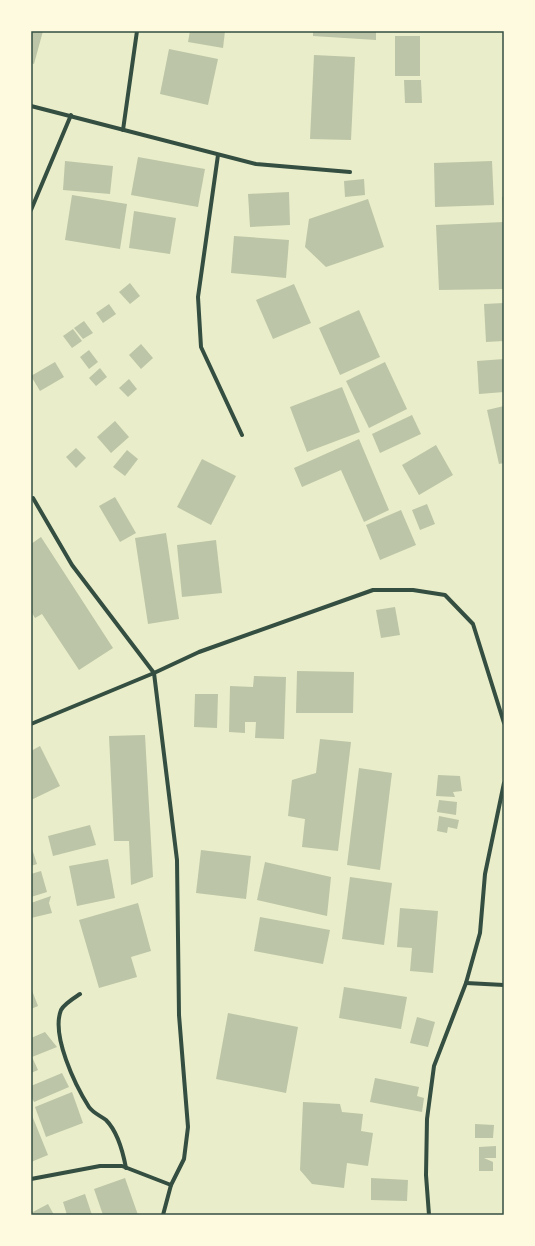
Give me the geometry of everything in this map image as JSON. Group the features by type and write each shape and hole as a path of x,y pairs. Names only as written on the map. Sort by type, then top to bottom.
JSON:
{"street":[{"path":"123,130 137,31"},
{"path":"31,106 256,164 350,172"},
{"path":"31,210 70,115"},
{"path":"218,155 198,297 201,347 242,435"},
{"path":"33,498 72,565 154,673 177,860 179,1015 188,1127 184,1159 172,1185 162,1215"},
{"path":"31,724 154,673 199,652 373,590 413,590 445,595 473,624 504,722"},
{"path":"429,1215 426,1175 427,1119 434,1066 466,983 480,933 485,874 504,783"},
{"path":"466,983 504,985"},
{"path":"80,994 62,1008 58,1025 62,1047 75,1080 90,1108 107,1121 116,1136 123,1151 126,1168"},
{"path":"31,1179 100,1166 126,1168 172,1185"}],"building":[{"path":"31,31 43,31 34,64 31,63"},
{"path":"190,31 225,31 223,48 188,42"},
{"path":"313,31 376,31 376,40 313,36"},
{"path":"395,36 420,36 420,76 395,76"},
{"path":"169,49 218,59 208,105 160,94"},
{"path":"314,55 355,57 351,140 310,139"},
{"path":"404,80 421,80 422,103 405,103"},
{"path":"138,157 205,169 198,207 131,195"},
{"path":"65,161 113,166 110,194 63,190"},
{"path":"492,161 494,205 435,207 434,163"},
{"path":"364,179 365,195 345,197 344,181"},
{"path":"289,192 290,225 250,227 248,194"},
{"path":"72,195 127,204 120,249 65,240"},
{"path":"502,197 504,197 504,214 503,214"},
{"path":"368,199 384,247 326,267 305,247 309,219"},
{"path":"134,211 176,218 170,254 129,248"},
{"path":"504,222 503,289 439,290 436,225"},
{"path":"234,236 289,240 286,278 231,273"},
{"path":"130,283 140,296 130,304 119,292"},
{"path":"294,284 311,323 273,339 256,300"},
{"path":"504,303 504,341 486,342 484,304"},
{"path":"109,304 116,314 103,323 96,313"},
{"path":"359,310 380,357 340,375 319,328"},
{"path":"84,321 93,333 83,339 74,328"},
{"path":"73,329 82,341 72,348 63,336"},
{"path":"141,344 153,358 141,369 129,355"},
{"path":"89,350 98,362 89,369 80,357"},
{"path":"504,359 504,392 479,394 477,361"},
{"path":"55,362 64,377 40,391 31,376"},
{"path":"385,362 407,409 369,428 346,381"},
{"path":"100,368 107,377 96,386 89,378"},
{"path":"129,379 137,389 128,397 119,388"},
{"path":"342,387 360,432 307,452 290,407"},
{"path":"504,406 504,463 499,464 487,410"},
{"path":"412,415 421,434 380,453 372,434"},
{"path":"115,421 129,437 111,453 97,437"},
{"path":"359,439 389,510 364,522 341,470 302,487 294,468"},
{"path":"436,445 453,475 419,495 402,465"},
{"path":"76,448 86,458 76,468 66,457"},
{"path":"127,450 138,459 125,476 113,467"},
{"path":"202,459 236,476 211,525 177,507"},
{"path":"115,497 136,533 120,542 99,506"},
{"path":"427,504 435,524 420,530 412,510"},
{"path":"401,510 416,545 380,560 366,525"},
{"path":"166,533 179,619 148,624 135,538"},
{"path":"41,537 113,648 79,670 42,614 35,618 31,611 31,544"},
{"path":"216,540 222,593 182,597 177,545"},
{"path":"395,607 400,635 381,638 376,610"},
{"path":"297,671 354,672 353,713 296,713"},
{"path":"254,676 286,677 284,739 255,738 256,722 245,722 245,733 229,732 230,686 253,687"},
{"path":"195,694 218,694 217,728 194,727"},
{"path":"145,735 153,877 131,885 129,841 114,841 109,736"},
{"path":"320,739 351,742 338,851 302,847 305,819 288,816 292,780 316,773"},
{"path":"40,746 60,786 31,800 31,751"},
{"path":"359,768 392,773 380,870 347,865"},
{"path":"438,775 460,776 462,791 453,792 455,797 436,796"},
{"path":"439,800 457,802 456,815 437,812"},
{"path":"439,816 459,820 457,829 448,827 447,833 437,831"},
{"path":"90,825 96,845 53,856 48,836"},
{"path":"31,846 37,864 31,866"},
{"path":"201,850 251,856 246,899 196,893"},
{"path":"108,859 115,898 77,906 69,866"},
{"path":"265,862 331,877 327,916 257,900"},
{"path":"41,871 47,892 31,897 31,874"},
{"path":"350,877 392,883 384,945 342,939"},
{"path":"51,896 49,903 52,913 31,918 31,903"},
{"path":"138,903 151,951 131,957 137,977 99,988 79,920"},
{"path":"400,908 438,911 433,973 410,971 412,948 397,947"},
{"path":"260,917 330,930 323,964 254,951"},
{"path":"344,987 407,997 401,1029 339,1018"},
{"path":"31,988 38,1006 31,1009"},
{"path":"228,1013 298,1027 286,1093 216,1079"},
{"path":"417,1017 435,1022 428,1047 410,1043"},
{"path":"45,1032 57,1047 32,1057 38,1070 31,1073 31,1038"},
{"path":"62,1073 69,1087 34,1102 31,1096 31,1086"},
{"path":"375,1078 419,1087 417,1096 424,1098 422,1112 370,1102"},
{"path":"72,1092 83,1123 46,1137 35,1107"},
{"path":"303,1102 340,1104 342,1112 363,1114 361,1131 373,1133 368,1166 347,1163 344,1188 312,1184 300,1170"},
{"path":"31,1113 48,1155 31,1162"},
{"path":"475,1124 494,1125 493,1138 475,1138"},
{"path":"496,1146 496,1158 484,1158 493,1162 493,1171 479,1171 479,1147"},
{"path":"125,1178 138,1215 103,1215 94,1189"},
{"path":"371,1178 408,1180 407,1201 371,1200"},
{"path":"85,1194 92,1215 67,1215 63,1202"},
{"path":"48,1204 54,1215 31,1215 31,1213"}]}
